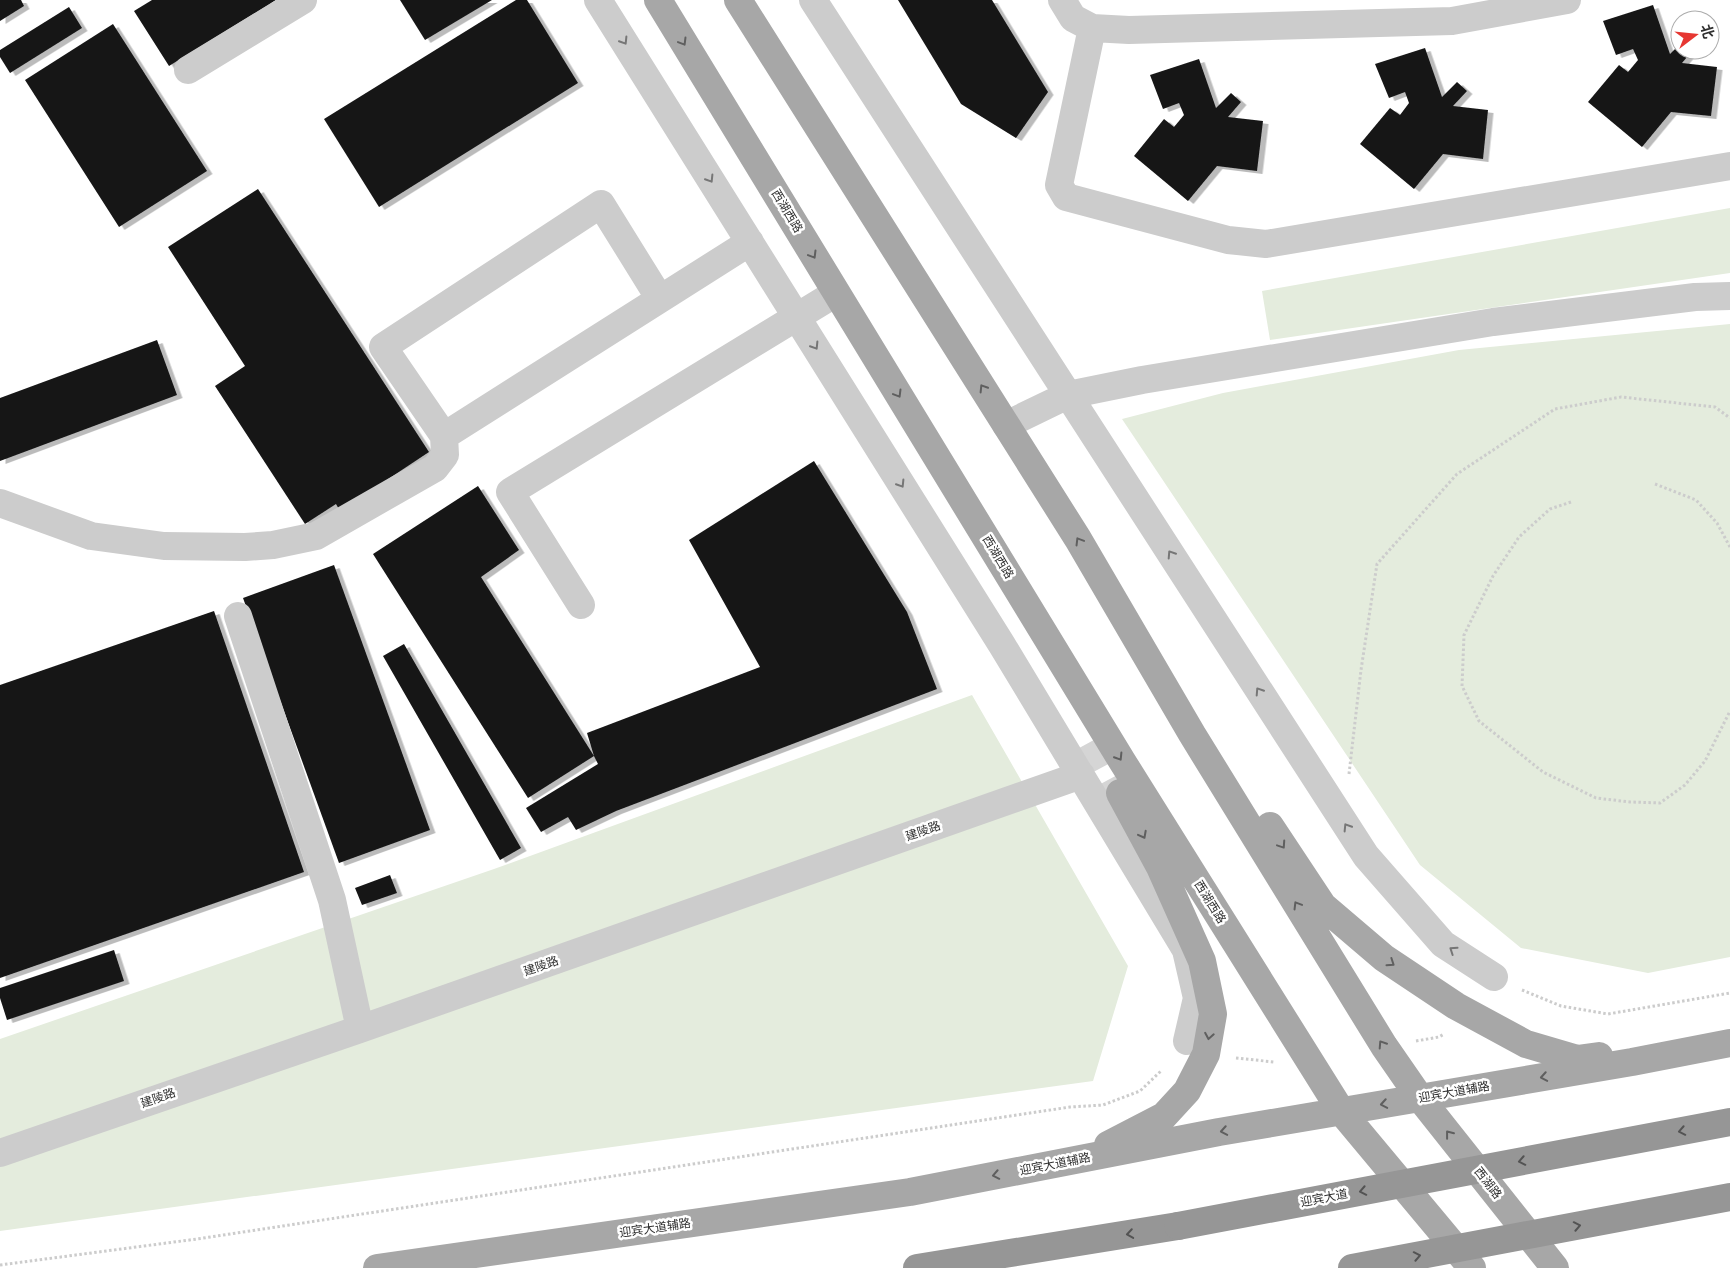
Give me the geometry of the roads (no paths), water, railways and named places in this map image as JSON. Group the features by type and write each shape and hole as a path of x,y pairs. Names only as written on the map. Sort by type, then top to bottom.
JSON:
{"highway":[{"name":"迎宾大道","path":"917,1268 1178,1226 1730,1122"},
{"path":"1352,1268 1730,1197"}],"main road":[{"name":"西湖西路","path":"658,0 1122,761 1341,1111"},
{"path":"738,0 1098,573 1192,734 1373,1030 1420,1098"},
{"path":"949,477 1092,741"},
{"path":"1098,573 1323,906 1384,958 1456,1006 1526,1044 1577,1058 1730,1039"},
{"path":"1081,1159 1164,1116 1187,1091 1206,1054 1213,1014 1202,961 1160,867 1120,793"},
{"name":"迎宾大道辅路","path":"377,1268 910,1192 1218,1132 1632,1062 1730,1043"},
{"name":"西湖路","path":"1420,1098 1555,1268"},
{"path":"1341,1111 1472,1268"}],"street":[{"path":"188,70 303,0"},
{"path":"598,0 1002,645 1186,950 1197,998 1187,1041"},
{"path":"813,0 1366,856 1444,944 1494,977"},
{"path":"1062,0 1073,18 1092,28 1129,30 1449,10 1567,0"},
{"path":"1092,28 1060,185 1066,197 1228,240 1266,244 1730,166"},
{"path":"0,503 91,536 164,546 245,547 273,545 316,536 434,468 445,455 444,436 383,347 601,204 660,299"},
{"path":"444,436 750,242"},
{"path":"581,605 510,492 836,293"},
{"path":"1006,425 1068,395 1142,380 1493,322 1695,297 1730,296"},
{"path":"238,616 332,900 360,1029"},
{"name":"建陵路","path":"0,1153 1081,776"}],"tunnel":[{"path":"1092,741 1120,793"}]}
